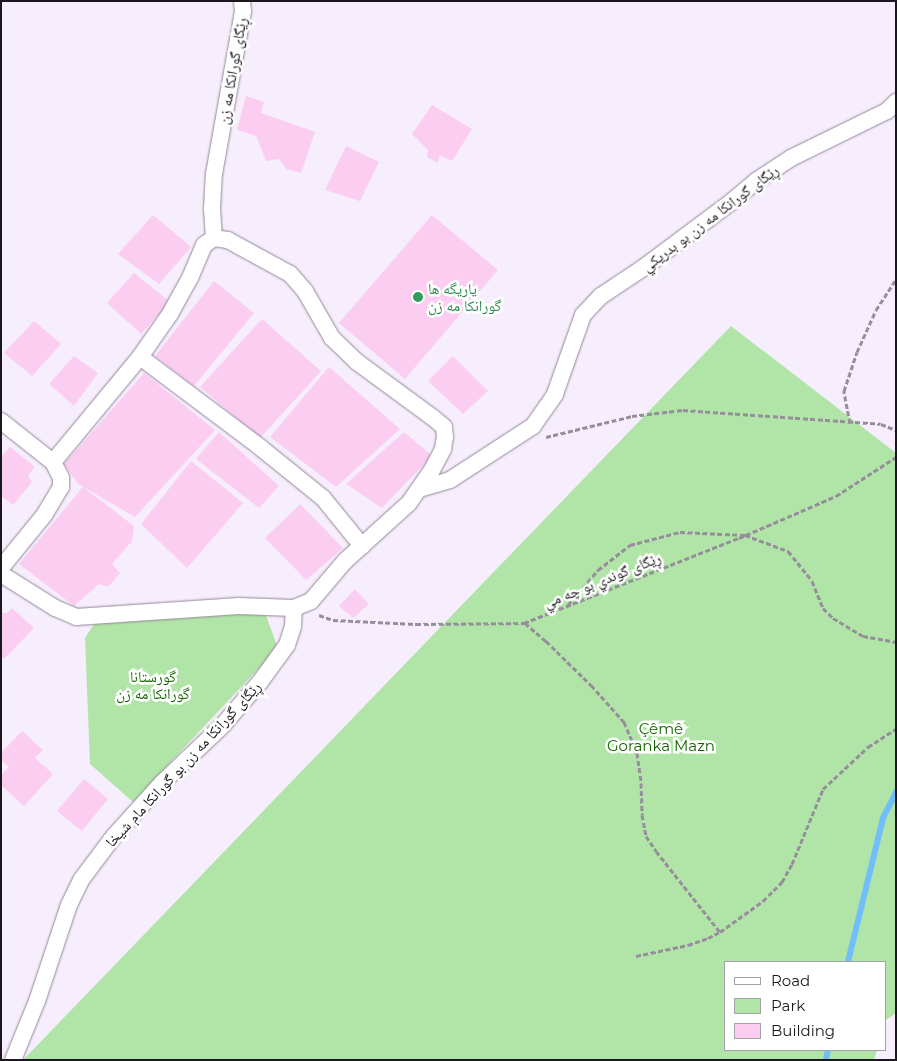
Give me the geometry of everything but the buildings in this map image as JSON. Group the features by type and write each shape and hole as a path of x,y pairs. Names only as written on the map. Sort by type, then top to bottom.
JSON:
{"street":[{"name":"ڕێگای گورانكا مه زن","path":"214,238 212,209 220,141 243,11 242,1"},
{"name":"ڕێگای گورانكا مه زن بو بدريكي","path":"419,489 450,480 533,426 554,394 583,316 601,296 643,268 756,181 791,158 887,111 896,102"},
{"path":"1,574 55,608 76,617 239,606 294,608 310,601 345,561 409,502 444,449 444,427 357,362 332,338 305,291 290,274 228,240 214,238 204,245 191,276 170,314 140,357 53,462"},
{"path":"140,357 261,448 323,498 362,546"},
{"path":"1,421 53,462 61,478 60,487 45,514 1,568"},
{"name":"ڕێگای گورانكا مه زن بو گورانکا مام شيخا","path":"13,1060 37,1001 69,906 81,880 114,836 157,789 223,725 260,682 287,645 293,626 294,608"}],"path":[{"path":"850,423 844,391 856,352 876,310 896,279"},
{"path":"542,438 632,416 683,410 881,424 896,430"},
{"name":"ڕێگای گوندي بو چه مي","path":"294,608 343,620 416,624 524,623 745,535 836,496 896,457"},
{"path":"568,606 598,570 630,545 680,532 745,535 788,551 812,581 823,608 832,618 863,636 896,642"},
{"path":"524,623 546,641 624,722 637,753 641,783 642,815 646,836 656,852 705,910 720,932"},
{"path":"636,956 688,945 720,932 763,901 782,882 799,848 823,789 868,747 896,729"}],"green space":[{"name":"Çêmê Goranka Mazn","path":"731,326 896,453 896,1013 887,1019 887,961 724,961 724,1051 877,1051 874,1060 23,1060"},
{"name":"گورستانا گورانكا مه زن","path":"265,613 278,648 133,802 90,764 85,638 94,624 209,614"}],"waterway":[{"path":"848,961 883,818 896,792"},
{"path":"826,1060 828,1051"}],"place":[{"name":"ياريگه ها گورانكا مه زن","path":"418,297"}]}
